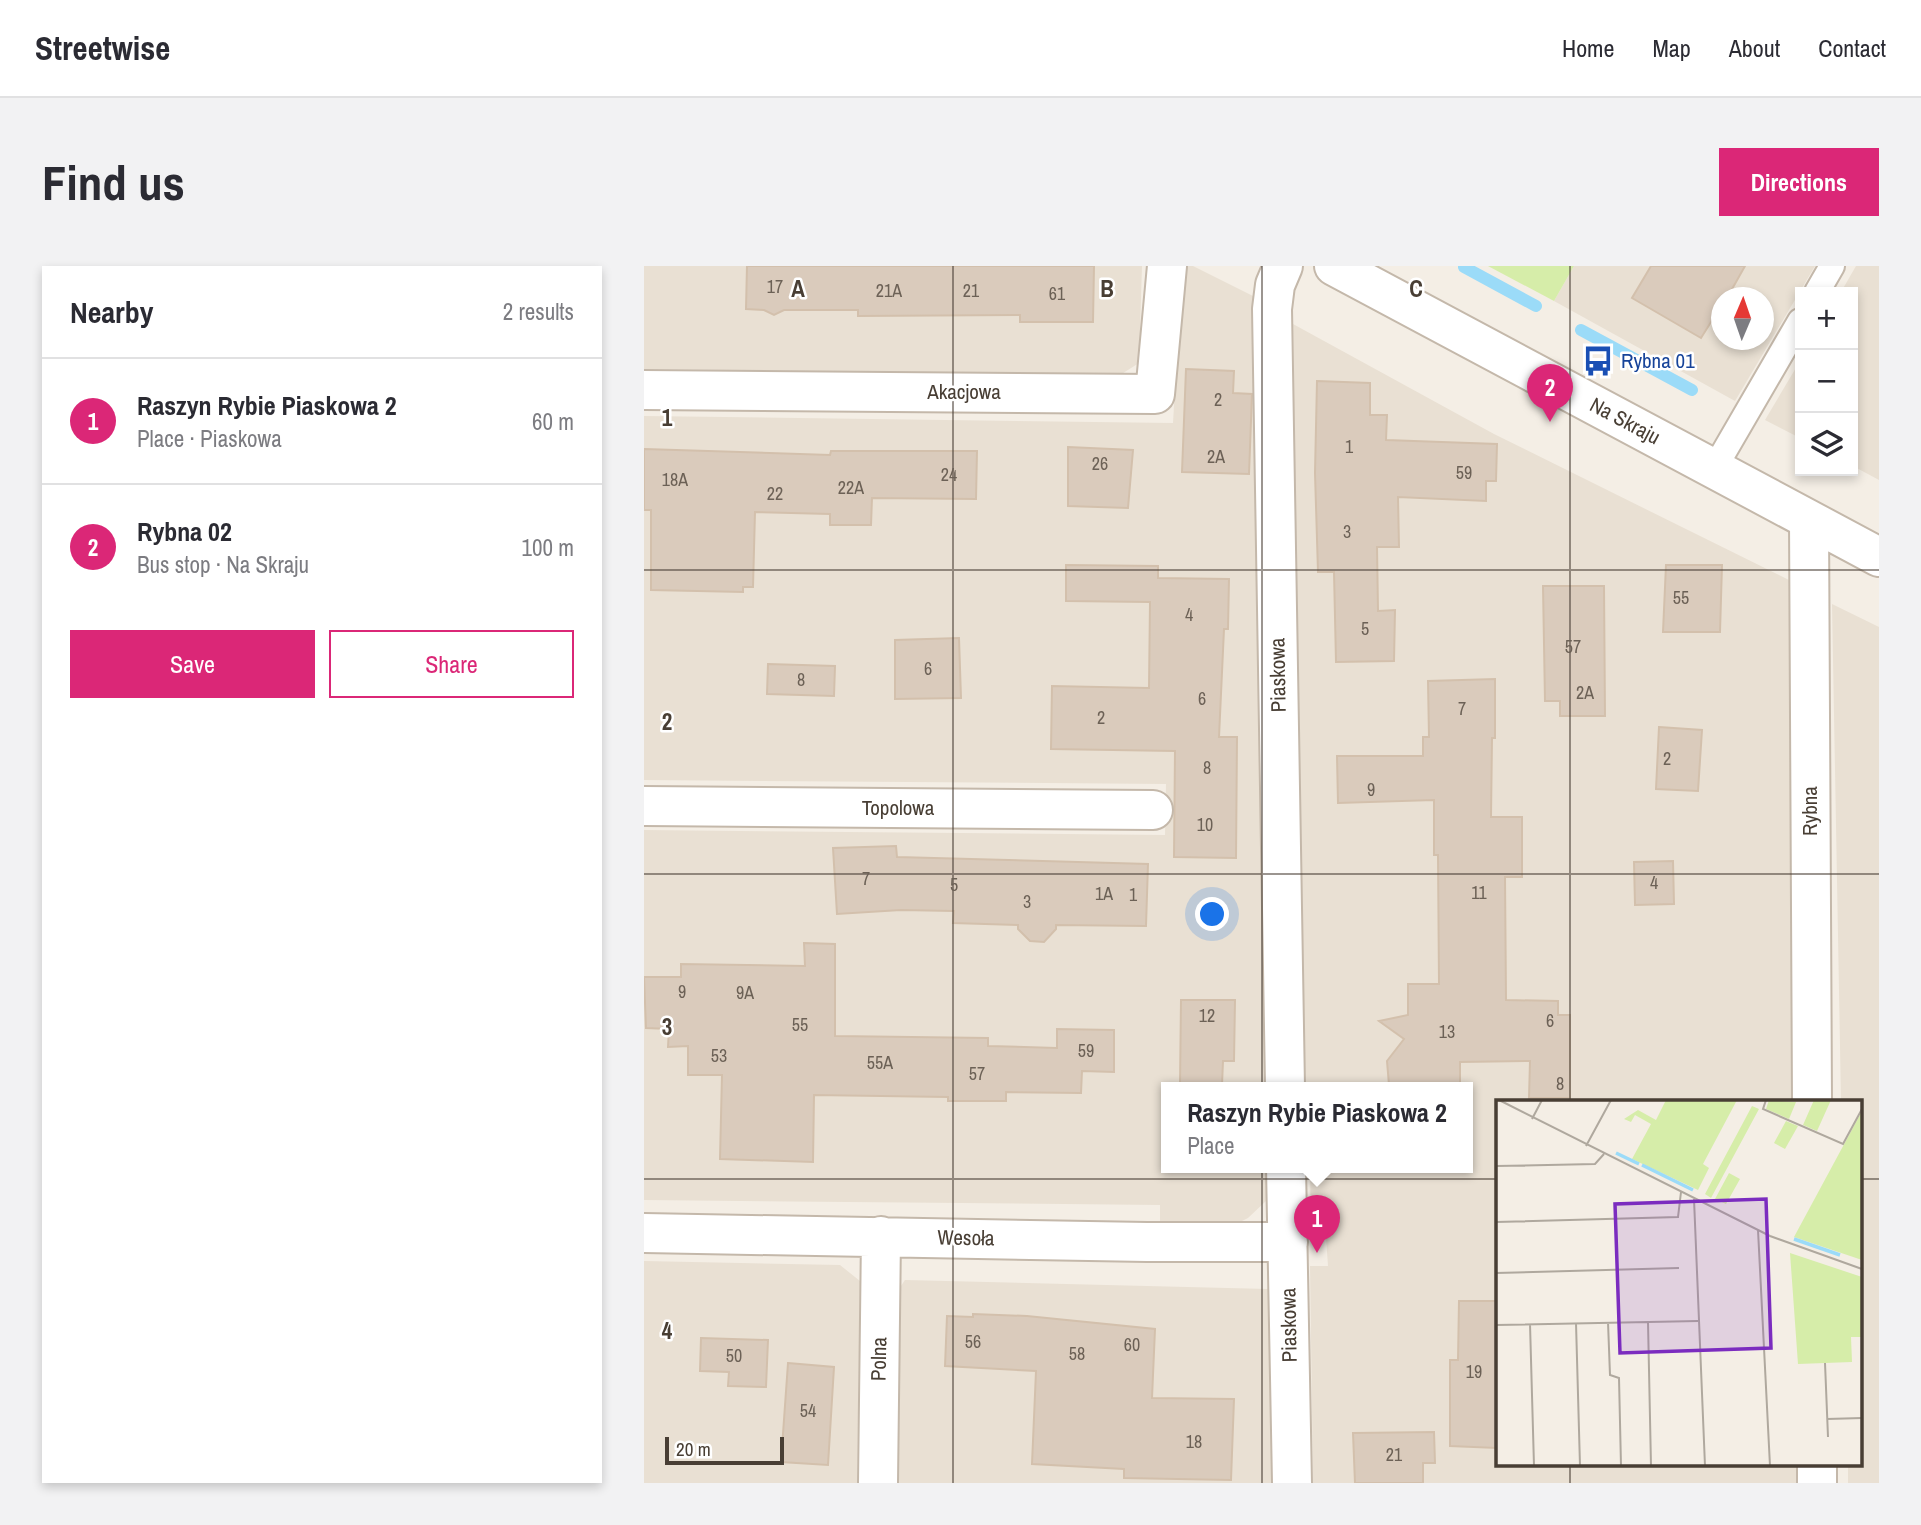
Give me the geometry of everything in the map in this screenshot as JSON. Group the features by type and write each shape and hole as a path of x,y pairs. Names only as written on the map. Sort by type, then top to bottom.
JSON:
{"street":[{"name":"Akacjowa","path":"644,390 1156,394 1167,266"},
{"name":"Piaskowa","path":"1283,266 1275,285 1272,309 1285,1082"},
{"name":"Na Skraju","path":"1334,266 1879,557"},
{"name":"Rybna","path":"1809,520 1812,1100"},
{"name":"Topolowa","path":"644,806 1153,810"},
{"name":"Piaskowa","path":"1286,1173 1292,1483"},
{"name":"Wesoła","path":"644,1233 1147,1242 1287,1241"},
{"name":"Polna","path":"878,1483 881,1236"}],"lane":[{"path":"1820,287 1832,266"},
{"path":"1714,468 1795,330"}],"shaded area":[{"path":"644,266 1142,266 1139,363 1120,375 644,369"},
{"path":"1182,266 1193,266 1257,298 1270,1082 1161,1082 1161,1173 1271,1173 1266,1201 1248,1218 1234,1225 1160,1225 1160,1205 644,1200 644,830 1165,835 1166,784 644,780 644,416 1173,423"},
{"path":"1574,266 1815,266 1803,287 1795,287 1795,300 1774,335 1774,287 1711,287 1711,350 1765,350 1735,401 1554,301"},
{"path":"1856,266 1879,266 1879,480 1858,469 1858,287 1844,287"},
{"path":"1293,324 1494,434 1799,585 1805,1100 1496,1100 1496,1466 1810,1466 1810,1483 1313,1483 1310,1266 1328,1266 1326,1237 1311,1237 1310,1173 1473,1173 1473,1082 1302,1082"},
{"path":"1795,369 1795,435 1765,420"},
{"path":"1832,604 1879,627 1879,1483 1848,1483 1848,1466 1862,1466 1862,1100 1841,1100"},
{"path":"644,1261 840,1265 860,1281 857,1483 644,1483"},
{"path":"905,1280 1268,1289 1272,1483 897,1483 899,1289"}],"green space":[{"path":"1488,266 1574,266 1554,301"}],"building":[{"path":"747,266 1094,266 1093,322 1020,322 1020,315 858,316 858,310 784,310 774,315 764,310 746,309"},
{"path":"1651,266 1745,266 1733,287 1711,287 1711,322 1701,338 1632,298"},
{"path":"1186,369 1234,371 1233,393 1252,394 1249,474 1182,472"},
{"path":"1317,381 1370,383 1370,415 1387,415 1386,440 1497,444 1496,481 1486,481 1486,501 1398,497 1399,547 1377,547 1378,611 1395,610 1394,661 1336,662 1334,572 1318,572 1315,473"},
{"path":"1068,447 1133,450 1128,508 1068,506"},
{"path":"644,449 830,455 831,451 977,451 976,499 872,498 871,525 830,525 830,514 755,512 753,587 743,587 743,592 651,590 651,510 644,510"},
{"path":"1066,565 1158,566 1158,578 1229,579 1228,629 1224,629 1219,737 1237,737 1236,858 1174,857 1175,751 1051,749 1052,686 1149,688 1150,602 1066,601"},
{"path":"1666,565 1722,565 1720,632 1663,632"},
{"path":"1543,586 1604,586 1605,716 1560,716 1560,701 1545,701"},
{"path":"959,638 961,698 895,699 895,640"},
{"path":"768,664 835,666 834,696 767,694"},
{"path":"1495,679 1491,817 1522,817 1522,877 1505,877 1506,1000 1558,1001 1558,1015 1570,1015 1570,1098 1529,1098 1530,1061 1460,1062 1460,1082 1389,1082 1387,1061 1404,1039 1379,1021 1408,1015 1408,984 1439,984 1438,855 1434,855 1434,800 1338,803 1337,756 1423,756 1423,737 1429,737 1428,681"},
{"path":"1659,727 1702,730 1698,791 1656,789"},
{"path":"896,846 897,857 1148,864 1146,926 1056,925 1056,929 1044,942 1030,941 1018,929 1018,925 953,923 954,911 901,910 837,914 833,848"},
{"path":"1673,861 1674,904 1635,905 1634,862"},
{"path":"804,943 835,944 835,1036 988,1038 988,1046 1057,1048 1057,1029 1114,1030 1114,1072 1082,1071 1081,1093 1006,1092 1006,1101 948,1101 948,1097 814,1095 813,1162 720,1159 722,1075 688,1075 688,1046 668,1047 669,1029 646,1028 644,977 681,977 681,964 805,966"},
{"path":"1181,1000 1235,1000 1234,1061 1223,1061 1222,1082 1180,1082"},
{"path":"1459,1301 1496,1301 1496,1448 1450,1446 1450,1360 1458,1360"},
{"path":"973,1314 1027,1316 1155,1329 1152,1398 1234,1399 1231,1480 1124,1478 1124,1469 1032,1464 1036,1371 945,1366 947,1316 973,1317"},
{"path":"701,1338 768,1340 766,1387 728,1386 729,1372 700,1371"},
{"path":"788,1363 834,1367 828,1465 781,1462"},
{"path":"1434,1432 1435,1463 1423,1463 1423,1483 1355,1483 1353,1433"}],"waterway":[{"path":"1464,267 1536,306"},
{"path":"1581,330 1692,390"}],"place":[{"name":"Rybna 01","path":"1598,361"},
{"name":"Rybna 02","path":"1550,422"},
{"name":"Raszyn Rybie Piaskowa 2","path":"1317,1253"}]}
